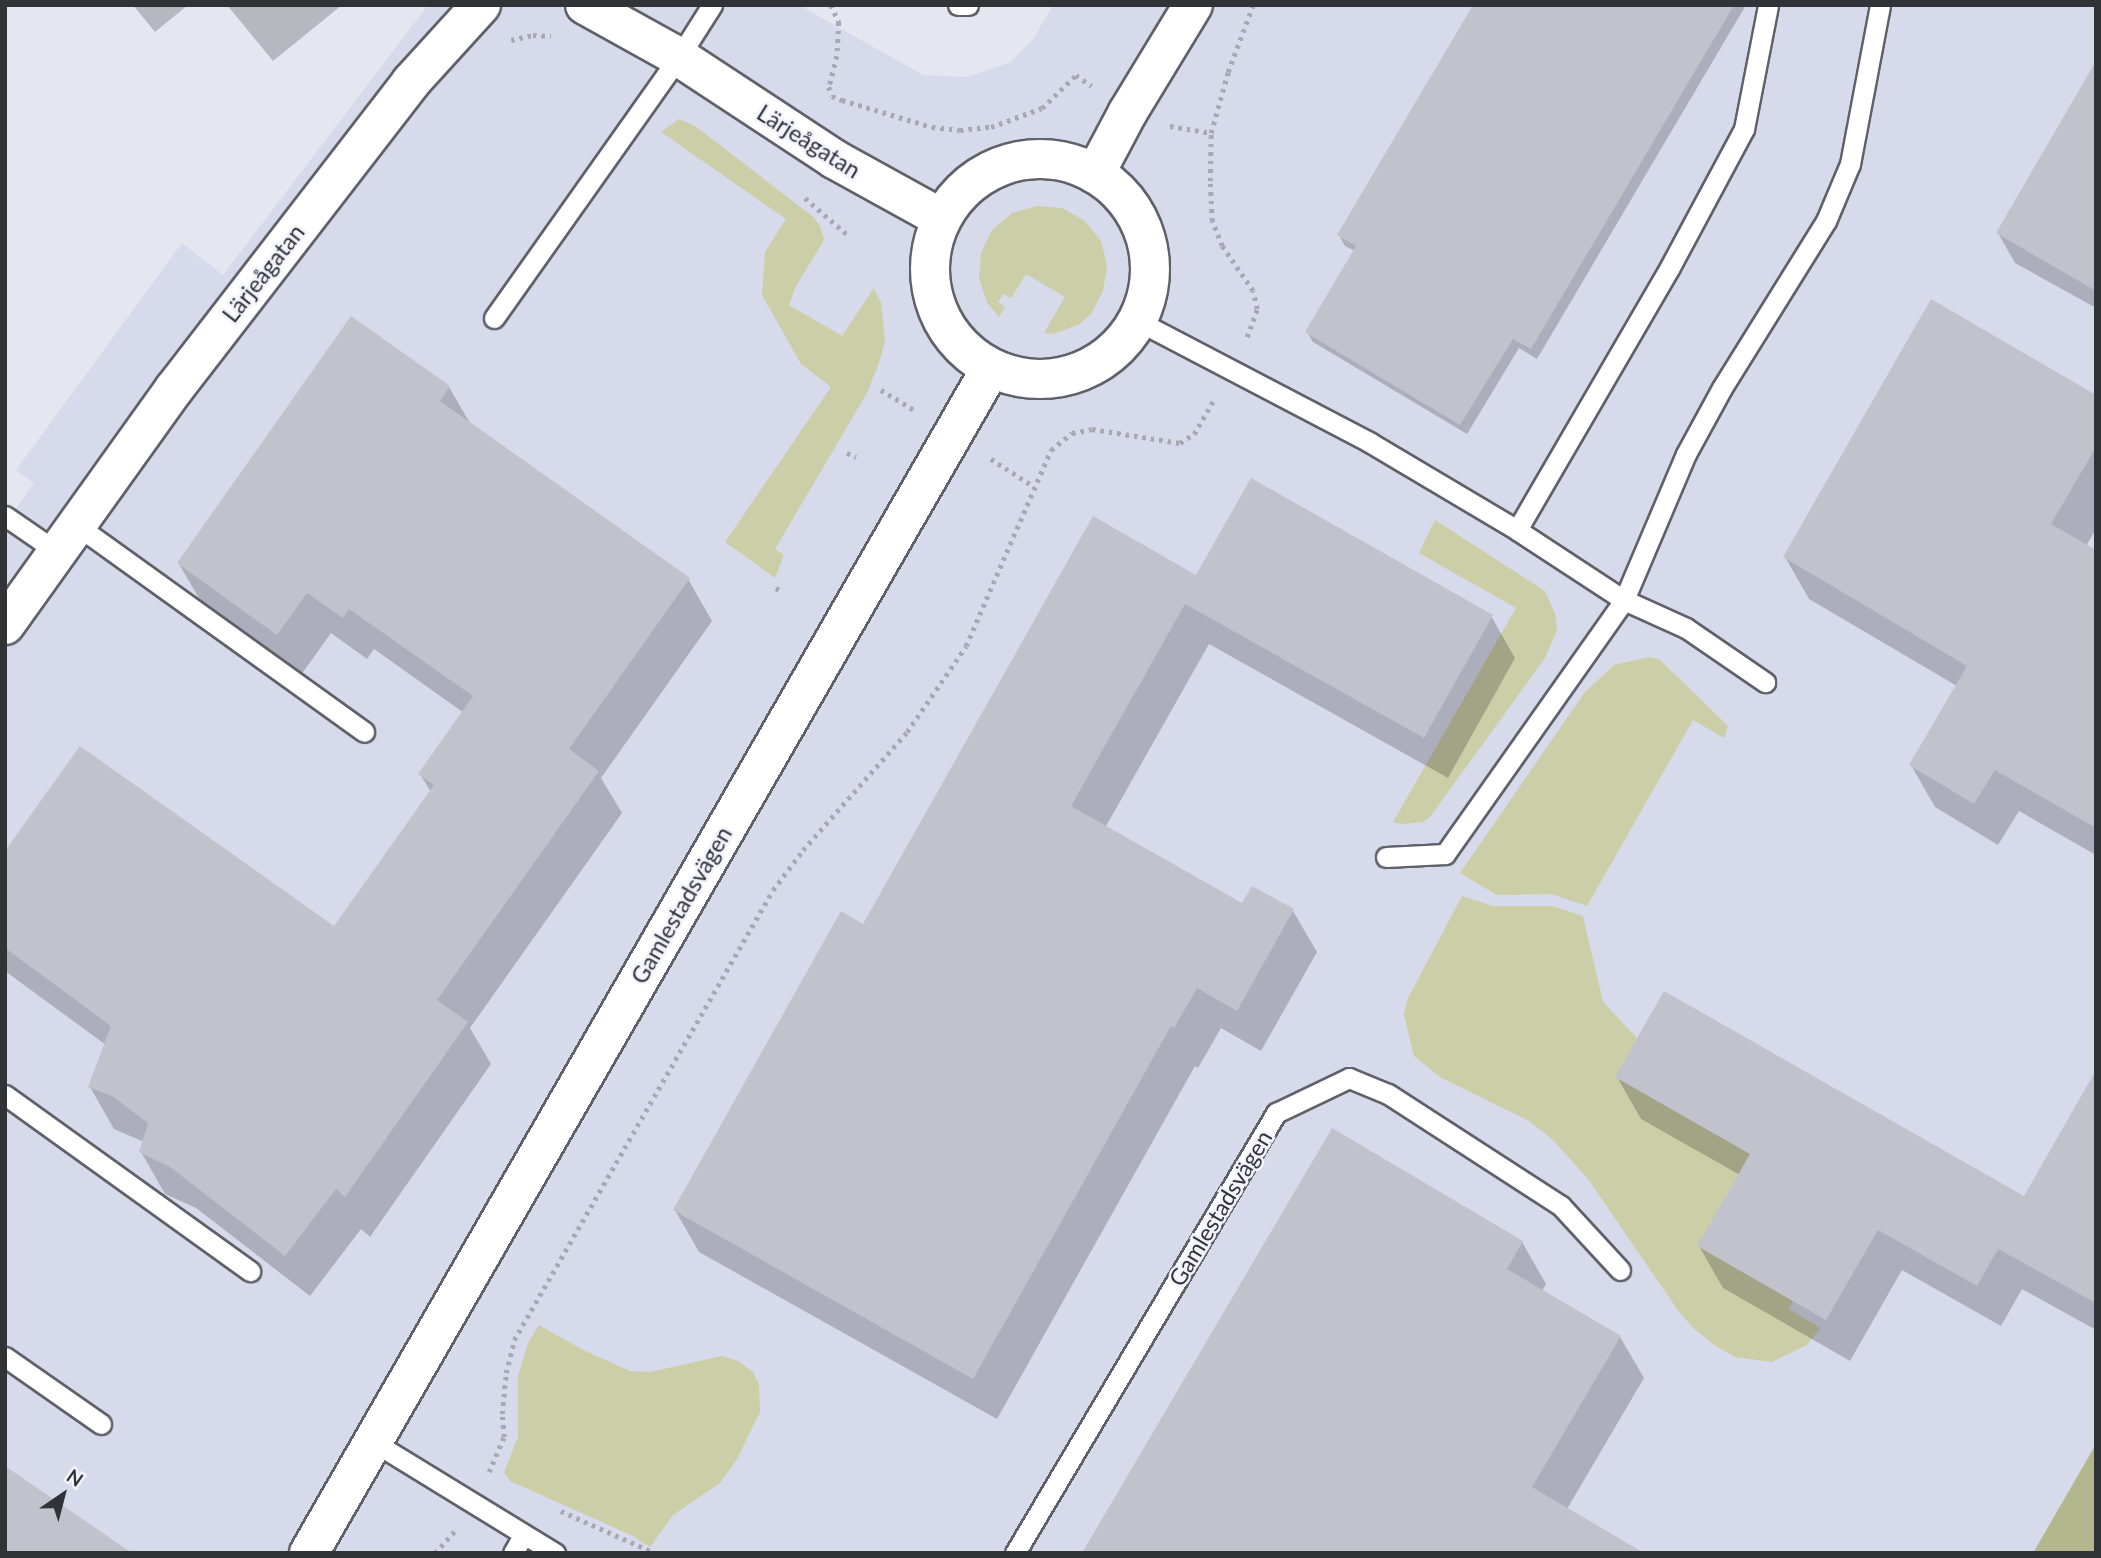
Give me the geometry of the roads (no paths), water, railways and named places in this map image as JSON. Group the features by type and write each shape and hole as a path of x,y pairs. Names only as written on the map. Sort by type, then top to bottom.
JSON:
{"street":[{"name":"Lärjeågatan","path":"5,625 174,389 402,93 460,25 481,5"},
{"name":"Lärjeågatan","path":"585,5 679,57 834,159 942,218"},
{"path":"1095,174 1193,5"},
{"path":"1053,160 1075,164 1095,174 1108,182 1130,204 1146,239 1150,277 1138,321 1111,354 1074,374 1032,379 991,368 959,344 937,310 929,270 933,243 942,218 970,184 1009,163 1053,160"},
{"name":"Gamlestadsvägen","path":"309,1553 991,368"}],"lane":[{"path":"494,318 679,57 712,5"},
{"path":"958,5 968,5"},
{"path":"1517,530 1670,267 1744,129 1768,5"},
{"path":"1386,857 1446,854 1624,600 1686,454 1722,388 1826,221 1850,164 1880,5"},
{"path":"1138,321 1369,442 1517,530 1624,600 1686,628 1765,682"},
{"path":"5,516 65,538 364,732"},
{"name":"Gamlestadsvägen","path":"1015,1553 1276,1113 1349,1077 1388,1094 1561,1206 1620,1270"},
{"path":"5,1095 250,1271"},
{"path":"5,1357 101,1424"},
{"path":"372,1441 474,1503 518,1544 555,1553"}]}
